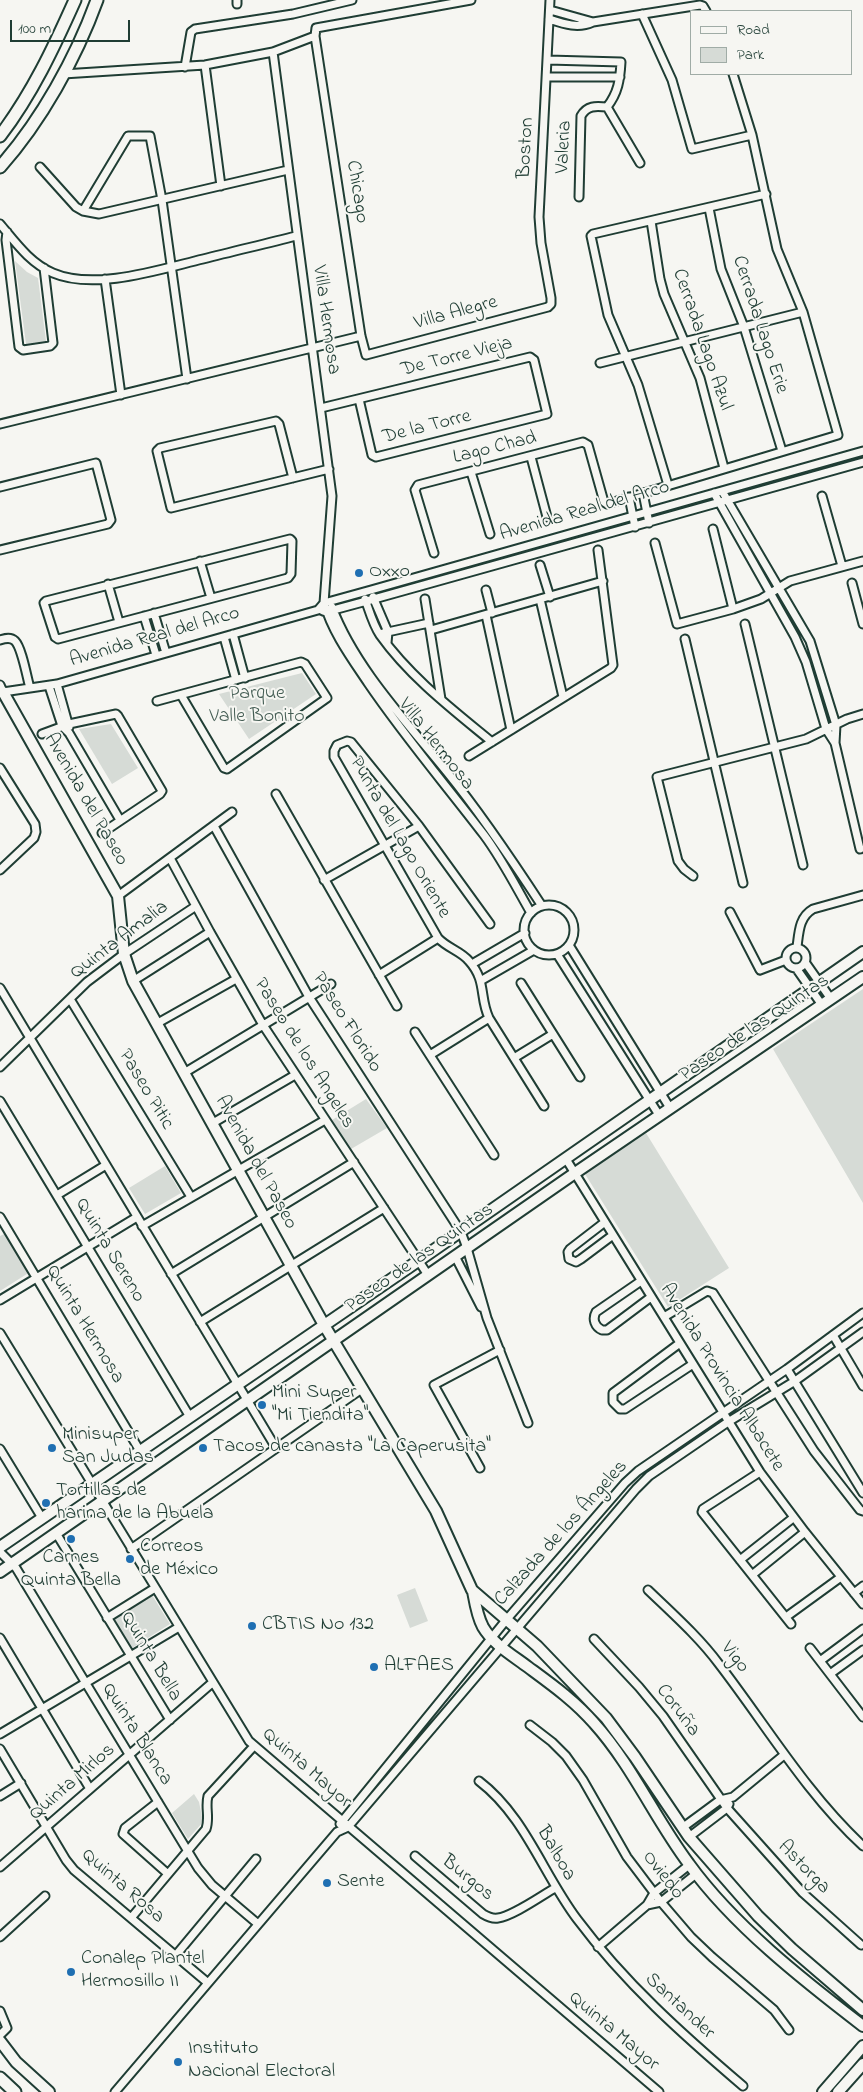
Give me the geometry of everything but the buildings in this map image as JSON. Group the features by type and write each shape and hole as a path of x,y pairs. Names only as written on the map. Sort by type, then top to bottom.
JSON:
{"main road":[{"path":"0,136 30,91 76,0"},
{"path":"0,167 31,128 63,74 86,31 97,0"},
{"path":"0,2078 15,2092"}],"street":[{"path":"63,74 205,65 273,52 315,36 318,26 472,0"},
{"name":"Boston","path":"550,0 539,217 551,298"},
{"path":"185,67 191,32 195,30 293,14 352,1"},
{"path":"549,19 572,26 584,26 593,22 700,5 704,6 706,10"},
{"path":"550,10 593,22"},
{"path":"642,14 672,80 692,149 752,135"},
{"name":"Chicago","path":"315,36 364,352"},
{"name":"Villa Hermosa","path":"273,52 296,236 329,469 332,507 327,602 344,645 388,712 485,837 508,872 531,913"},
{"path":"548,60 621,62 618,90 607,107 640,163"},
{"path":"205,65 221,186"},
{"path":"635,527 629,497 838,434 803,312 779,255 752,135 733,75"},
{"path":"547,77 620,77"},
{"name":"Valeria","path":"579,197 581,116 584,110 591,107 607,107"},
{"path":"83,210 131,135 150,136 152,138 162,200 187,378"},
{"path":"40,168 70,202 83,210 99,214 288,170"},
{"path":"668,485 638,385 608,315 590,238 593,234 766,194"},
{"name":"Cerrada Lago Erie","path":"709,208 722,269 744,327 782,451"},
{"name":"Cerrada Lago Azul","path":"651,222 664,294 700,378 724,468"},
{"path":"0,224 20,249"},
{"path":"7,232 3,239 19,347 23,350 53,344 44,268"},
{"path":"3,239 20,249 44,268 63,276 105,279 171,266 296,236"},
{"path":"105,279 121,394"},
{"name":"Villa Alegre","path":"364,352 367,356 548,307 551,304 551,298"},
{"path":"600,363 803,312"},
{"path":"0,424 361,336"},
{"name":"De Torre Vieja","path":"359,399 530,357 534,360 547,413 546,416"},
{"path":"321,408 359,399"},
{"name":"De la Torre","path":"359,399 372,455 376,457 546,416"},
{"path":"293,478 279,424 276,421 160,448 157,451 170,508 293,478 329,469"},
{"name":"Lago Chad","path":"434,553 415,488 418,485 586,442 604,502 607,504 629,497"},
{"name":"Avenida Real del Arco","path":"318,610 327,602 863,451"},
{"path":"530,457 548,517"},
{"path":"0,487 94,462 98,465 111,520 108,524 0,550"},
{"name":"Avenida Real del Arco","path":"1,690 53,685 318,610 330,611 366,602 863,462"},
{"path":"471,472 490,534"},
{"path":"722,491 813,649 836,725 835,743 860,849"},
{"path":"643,493 649,523"},
{"path":"714,494 771,593 804,656 826,729 835,743"},
{"path":"822,496 842,566"},
{"path":"713,528 733,609"},
{"path":"290,538 292,540 290,577 57,639 44,603 46,601 200,561 290,538"},
{"path":"655,543 675,622 678,624 761,600 790,581 863,561"},
{"path":"470,756 608,671 613,665 598,550"},
{"path":"483,558 485,567"},
{"path":"200,561 211,598"},
{"path":"540,565 550,596"},
{"path":"379,634 489,614 603,582"},
{"path":"852,583 863,624"},
{"path":"108,584 119,622"},
{"path":"371,590 388,632 388,643"},
{"path":"486,590 511,730"},
{"path":"362,592 379,634 419,680 492,742"},
{"path":"425,599 441,699"},
{"path":"540,599 563,697"},
{"name":"Villa Hermosa","path":"330,611 380,688 490,826 542,906"},
{"path":"154,613 166,653"},
{"path":"144,616 156,655"},
{"path":"745,624 773,747 803,865"},
{"path":"233,634 245,678"},
{"path":"224,637 236,680"},
{"path":"0,640 12,639 18,646 30,688"},
{"path":"685,639 743,883"},
{"path":"157,701 303,662 326,699 227,769 224,768 181,695"},
{"path":"53,685 68,733 120,820"},
{"name":"Avenida del Paseo","path":"1,690 118,896 124,954 133,980 156,1024 324,1324 436,1511 472,1590 549,1658 606,1718 635,1757 682,1828 734,1890 774,1932 863,2010"},
{"path":"42,734 66,725 116,714 118,716 162,791 102,833"},
{"path":"693,876 684,869 678,860 657,779 806,739 863,714"},
{"name":"Punta del Lago Oriente","path":"472,964 468,958 447,946 438,938 334,757 334,751 342,742 351,742 419,826 490,924"},
{"path":"0,768 35,824 36,832 34,838 0,870"},
{"path":"276,794 397,1006"},
{"path":"118,896 232,812"},
{"name":"Paseo Florido","path":"214,826 309,997 461,1232 468,1248 487,1318"},
{"path":"324,880 419,826"},
{"name":"Paseo de los Angeles","path":"170,858 263,1025 428,1275"},
{"path":"797,947 802,919 808,912 863,895"},
{"name":"Quinta Amalia","path":"0,1067 87,982 124,954 196,906"},
{"path":"542,906 559,907 568,914 574,929 569,945 557,954 545,955 534,950 524,933 526,922 531,913 542,906"},
{"path":"730,912 759,970 762,971 786,960"},
{"path":"133,980 210,932"},
{"path":"524,933 472,964 482,980 484,1005 489,1018 544,1106"},
{"path":"379,975 438,938"},
{"path":"569,945 670,1108"},
{"path":"786,960 788,951 797,947"},
{"path":"797,947 806,954 805,962 831,999"},
{"path":"482,980 534,950"},
{"name":"Paseo de las Quintas","path":"0,1547 461,1232 863,952"},
{"path":"557,954 659,1115"},
{"path":"786,960 796,968 822,1005"},
{"path":"796,968 805,962"},
{"name":"Paseo de las Quintas","path":"0,1572 454,1256 863,977"},
{"path":"156,1024 236,979"},
{"path":"521,983 580,1077"},
{"path":"184,1073 331,984"},
{"path":"0,988 276,1448"},
{"name":"Paseo Pitic","path":"70,999 192,1197"},
{"path":"430,1055 489,1018"},
{"path":"415,1032 494,1155"},
{"path":"514,1058 553,1034"},
{"path":"213,1123 295,1074"},
{"name":"Quinta Sereno","path":"0,1101 190,1417"},
{"path":"142,1226 325,1120"},
{"name":"Avenida Provincia Albacete","path":"566,1159 760,1472 793,1518 863,1604"},
{"path":"171,1274 354,1162"},
{"path":"57,1195 106,1165"},
{"path":"200,1322 384,1208"},
{"name":"Quinta Hermosa","path":"0,1217 3,1229 37,1278 140,1451"},
{"path":"0,1300 138,1217"},
{"path":"605,1222 570,1249 568,1252 569,1259 576,1262 581,1260 613,1235"},
{"path":"454,1256 487,1318 528,1423"},
{"path":"641,1281 596,1312 594,1316 595,1324 602,1330 606,1330 651,1297"},
{"path":"664,1317 707,1291 711,1291 778,1392 820,1460 863,1511"},
{"name":"Calzada de los Ángeles","path":"115,2092 337,1832 341,1821 507,1619 638,1471 787,1369 863,1313"},
{"name":"Calzada de los Ángeles","path":"337,1832 348,1827 643,1482 728,1422 795,1381 863,1332"},
{"name":"Quinta Mayor","path":"0,1333 245,1737 659,2092"},
{"path":"833,1335 863,1386"},
{"path":"680,1343 614,1393 613,1402 620,1409 625,1409 693,1364"},
{"path":"480,1468 434,1385 500,1350"},
{"path":"787,1369 863,1493"},
{"path":"131,1549 363,1388"},
{"path":"0,1449 42,1518"},
{"path":"760,1472 703,1509 702,1513 791,1624"},
{"path":"740,1560 793,1518"},
{"path":"752,1575 804,1532"},
{"name":"Quinta Bella","path":"56,1534 170,1720"},
{"name":"Quinta Blanca","path":"0,1552 12,1564 188,1852 212,1885 258,1924"},
{"path":"786,1617 841,1576"},
{"path":"854,1593 863,1586"},
{"path":"107,1618 155,1588"},
{"path":"472,1590 479,1618 492,1638 501,1647 550,1683 594,1722 613,1745 654,1813 689,1865 720,1902 771,1950 863,2026"},
{"name":"Vigo","path":"648,1590 713,1656 784,1755 840,1823 863,1846"},
{"path":"0,1734 179,1627"},
{"path":"820,1661 863,1629"},
{"path":"0,1638 90,1789"},
{"name":"Coruña","path":"594,1640 639,1687 663,1716 727,1808"},
{"path":"810,1648 863,1717"},
{"path":"830,1674 863,1650"},
{"name":"Quinta Mirlos","path":"0,1867 212,1683"},
{"name":"Oviedo","path":"530,1725 566,1756 583,1780 627,1858 661,1902 691,1937 774,2010 789,2030"},
{"path":"131,1918 188,1852 208,1825 208,1796 254,1746"},
{"name":"Quinta Rosa","path":"0,1749 66,1860 74,1870 208,1983"},
{"path":"689,1837 727,1808 733,1797 784,1755"},
{"name":"Balboa","path":"479,1781 494,1793 515,1817 555,1888 598,1947"},
{"path":"0,1796 21,1783"},
{"path":"682,1828 720,1800 733,1797"},
{"path":"158,1802 125,1828 123,1834 168,1874"},
{"path":"654,1813 667,1806"},
{"name":"Astorga","path":"727,1808 803,1893 862,1945"},
{"name":"Burgos","path":"415,1856 490,1918 497,1919 506,1916 555,1888"},
{"path":"176,1955 256,1859"},
{"path":"598,1947 648,1905 654,1893 689,1865"},
{"path":"648,1905 661,1902 696,1874"},
{"path":"720,1902 734,1890"},
{"path":"0,1937 44,1896"},
{"name":"Santander","path":"598,1947 631,1985 658,2012 742,2086"},
{"path":"0,2011 7,2028 0,2035"},
{"path":"0,2041 16,2062 49,2092"},
{"path":"823,2092 863,2046"},
{"path":"838,2092 863,2064"}],"green space":[{"path":"15,261 27,272 38,278 46,341 26,344"},
{"name":"Parque Valle Bonito","path":"302,673 316,694 249,739 219,694"},
{"path":"111,724 138,768 112,784 79,729"},
{"path":"863,989 863,1203 773,1049"},
{"path":"366,1099 387,1128 351,1149 332,1120"},
{"path":"646,1133 729,1268 668,1307 585,1174"},
{"path":"165,1166 181,1193 145,1214 129,1188"},
{"path":"6,1233 30,1272 0,1291 0,1236"},
{"path":"415,1588 428,1621 410,1628 397,1595"},
{"path":"152,1595 170,1624 132,1648 114,1619"},
{"path":"194,1794 199,1802 203,1822 188,1839 172,1813"}],"place":[{"name":"Oxxo","path":"359,573"},
{"name":"Mini Super \"Mi Tiendita\"","path":"262,1405"},
{"name":"Minisuper San Judas","path":"52,1448"},
{"name":"Tacos de canasta \"La Caperusita\"","path":"203,1448"},
{"name":"Tortillas de harina de la Abuela","path":"46,1503"},
{"name":"Carnes Quinta Bella","path":"71,1539"},
{"name":"Correos de México","path":"130,1559"},
{"name":"CBTIS No 132","path":"252,1626"},
{"name":"ALFAES","path":"374,1667"},
{"name":"Sente","path":"327,1883"},
{"name":"Conalep Plantel Hermosillo II","path":"71,1972"},
{"name":"Instituto Nacional Electoral","path":"178,2062"}]}
